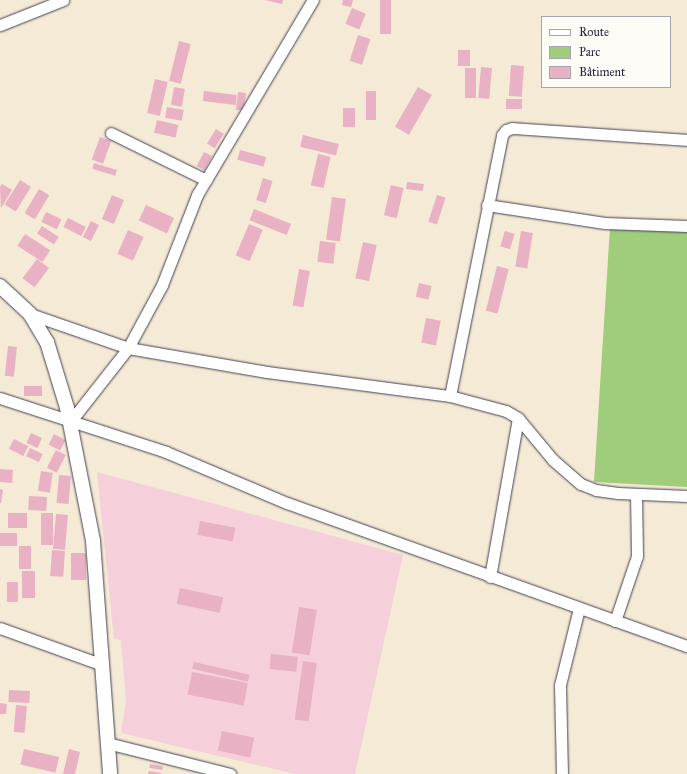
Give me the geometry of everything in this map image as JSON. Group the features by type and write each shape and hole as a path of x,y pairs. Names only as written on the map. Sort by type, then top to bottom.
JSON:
{"main road":[{"path":"0,286 30,314 47,342 70,422 93,541 104,665 107,743 110,774"}],"street":[{"path":"0,25 63,0"},
{"path":"70,422 128,348 162,284 197,195 313,0"},
{"path":"450,396 502,135 512,128 687,140"},
{"path":"111,133 206,180"},
{"path":"487,205 605,223 687,226"},
{"path":"30,314 128,348 267,372 450,396 506,411 518,418 553,460 581,484 596,490 636,494 687,496"},
{"path":"0,398 166,452 286,503 687,646"},
{"path":"490,576 518,418"},
{"path":"614,621 637,556 636,494"},
{"path":"562,774 560,685 579,608"},
{"path":"0,628 104,665"},
{"path":"107,743 230,774"}],"shaded area":[{"path":"97,472 403,555 355,774 295,774 121,733 126,701 121,640 114,639"}],"green space":[{"path":"610,227 687,232 687,487 594,482"}],"building":[{"path":"265,0 283,0 282,4"},
{"path":"343,0 353,0 351,7 342,5"},
{"path":"380,0 391,0 391,34 380,34"},
{"path":"352,8 366,14 359,30 345,24"},
{"path":"358,35 370,39 362,65 350,61"},
{"path":"179,41 191,44 181,84 169,81"},
{"path":"458,50 470,50 470,66 458,66"},
{"path":"511,65 524,66 522,97 509,96"},
{"path":"481,67 492,68 489,99 478,98"},
{"path":"465,68 476,68 476,98 465,98"},
{"path":"155,79 168,82 160,116 147,113"},
{"path":"174,87 185,89 182,107 171,105"},
{"path":"418,87 432,95 409,135 395,127"},
{"path":"204,91 237,95 236,105 203,101"},
{"path":"366,91 376,91 376,120 366,120"},
{"path":"238,92 246,93 244,111 236,110"},
{"path":"506,99 522,99 522,109 506,109"},
{"path":"167,107 184,110 182,121 165,118"},
{"path":"343,108 355,108 355,127 343,127"},
{"path":"157,120 178,125 176,138 154,133"},
{"path":"216,129 224,134 215,148 207,143"},
{"path":"303,135 339,144 336,156 300,147"},
{"path":"100,137 111,141 103,164 92,160"},
{"path":"240,150 266,157 263,167 237,160"},
{"path":"204,152 212,156 205,170 197,166"},
{"path":"318,154 331,157 323,188 311,185"},
{"path":"94,163 117,170 115,176 92,169"},
{"path":"263,178 273,181 266,203 256,200"},
{"path":"20,180 31,187 16,211 5,205"},
{"path":"407,182 424,184 423,191 406,189"},
{"path":"2,184 12,190 1,208 0,187"},
{"path":"391,185 404,188 397,218 384,215"},
{"path":"39,189 49,195 35,219 25,213"},
{"path":"112,195 124,200 114,224 102,219"},
{"path":"437,195 446,198 437,224 428,222"},
{"path":"332,197 346,199 340,242 326,240"},
{"path":"146,205 174,218 167,234 139,220"},
{"path":"254,209 291,224 287,235 250,220"},
{"path":"46,212 61,219 57,229 41,222"},
{"path":"68,218 86,227 81,236 63,227"},
{"path":"91,221 99,225 91,241 83,237"},
{"path":"249,224 263,230 250,261 236,255"},
{"path":"42,226 59,237 54,244 37,234"},
{"path":"128,230 144,237 133,261 117,254"},
{"path":"505,231 515,234 510,249 500,246"},
{"path":"521,231 533,233 527,268 515,267"},
{"path":"25,234 50,250 43,262 17,246"},
{"path":"320,241 336,243 333,264 317,262"},
{"path":"363,242 377,245 369,281 355,278"},
{"path":"37,259 49,268 35,287 23,278"},
{"path":"497,266 509,269 498,314 486,311"},
{"path":"299,269 310,271 303,307 293,305"},
{"path":"419,283 432,286 429,300 416,297"},
{"path":"426,318 441,321 436,345 421,343"},
{"path":"8,346 17,347 14,377 5,376"},
{"path":"24,386 42,386 42,396 24,396"},
{"path":"31,433 42,438 37,448 27,443"},
{"path":"54,434 66,440 60,451 49,445"},
{"path":"14,439 28,446 23,456 9,449"},
{"path":"30,448 43,454 39,462 26,456"},
{"path":"56,450 66,455 57,473 47,468"},
{"path":"0,469 13,470 12,483 0,482"},
{"path":"41,471 53,473 50,493 38,491"},
{"path":"59,475 71,476 69,504 57,503"},
{"path":"0,489 3,490 1,503 0,503"},
{"path":"29,496 47,497 46,511 28,510"},
{"path":"8,513 27,513 27,528 8,528"},
{"path":"41,513 53,513 53,545 41,545"},
{"path":"56,514 68,515 65,550 53,549"},
{"path":"200,521 235,528 233,542 197,535"},
{"path":"0,533 17,533 17,546 0,546"},
{"path":"19,546 31,546 31,569 19,569"},
{"path":"52,550 65,551 63,577 50,576"},
{"path":"71,553 86,553 86,580 71,580"},
{"path":"22,571 35,571 35,598 22,598"},
{"path":"7,582 18,582 18,602 7,602"},
{"path":"180,588 223,597 220,613 177,604"},
{"path":"299,607 317,610 310,655 292,652"},
{"path":"271,654 298,657 296,672 269,669"},
{"path":"303,661 317,663 309,721 295,719"},
{"path":"194,662 250,675 248,682 192,669"},
{"path":"192,672 248,683 244,705 188,695"},
{"path":"9,690 30,691 29,703 8,702"},
{"path":"0,703 7,704 6,714 0,714"},
{"path":"16,705 27,706 25,733 14,732"},
{"path":"222,731 254,738 250,757 218,751"},
{"path":"24,749 59,757 55,773 20,765"},
{"path":"69,749 80,752 75,774 63,774"},
{"path":"150,764 163,766 162,770 149,768"},
{"path":"149,771 161,773 161,774 148,774"}]}
